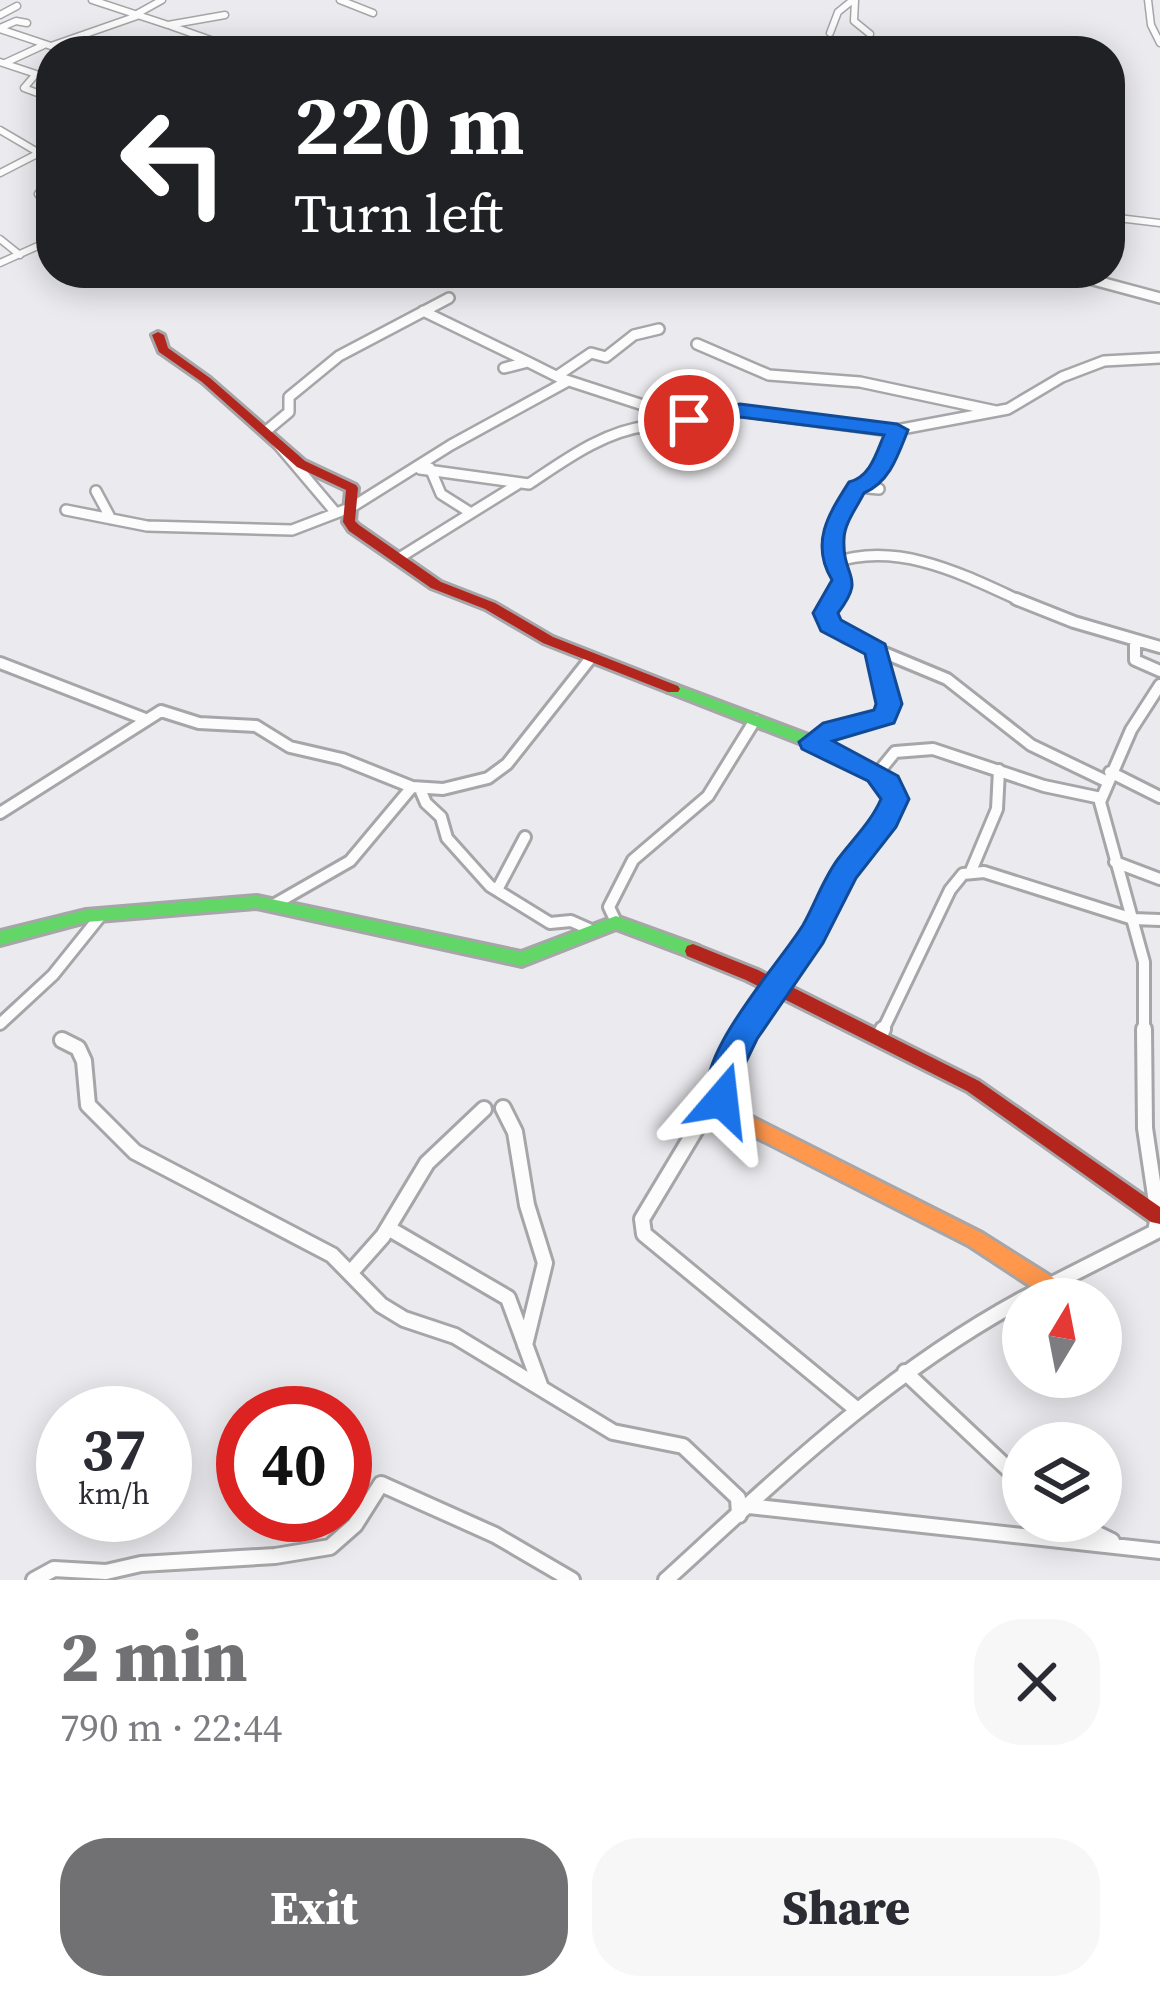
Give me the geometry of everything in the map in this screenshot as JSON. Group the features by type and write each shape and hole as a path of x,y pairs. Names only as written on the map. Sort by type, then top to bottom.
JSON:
{"street":[{"path":"92,0 199,36"},
{"path":"77,36 136,16 162,0"},
{"path":"340,0 374,13"},
{"path":"830,33 834,18 854,0"},
{"path":"854,0 854,21 870,34"},
{"path":"1131,0 1148,2 1160,44"},
{"path":"0,15 17,6"},
{"path":"168,25 224,15"},
{"path":"0,28 26,23"},
{"path":"0,28 36,42"},
{"path":"2,63 36,50"},
{"path":"2,63 36,74 24,88 36,92"},
{"path":"0,130 36,151"},
{"path":"0,173 36,162"},
{"path":"1125,219 1160,223"},
{"path":"0,239 20,254"},
{"path":"0,263 36,247"},
{"path":"1123,288 1160,298"},
{"path":"270,437 290,412 292,391 350,350 449,298"},
{"path":"423,310 568,381 696,421"},
{"path":"556,376 589,354 606,357 634,335 658,329"},
{"path":"158,335 164,350 301,464 352,488 344,510"},
{"path":"698,344 770,375 860,382 996,412"},
{"path":"417,469 518,484 536,481 586,446 648,426 682,428 740,411 897,430 940,418 996,412 1104,361 1160,358"},
{"path":"504,368 528,362"},
{"path":"655,410 686,401 697,380"},
{"path":"67,510 147,526 277,531 344,510 568,381"},
{"path":"864,486 889,456 897,430"},
{"path":"270,437 344,510 354,529 436,585 490,606 590,659 812,742 877,774 893,790 893,807 845,871 812,935 746,1030 722,1088 642,1219 644,1234 855,1408"},
{"path":"430,469 441,494 471,513"},
{"path":"399,558 518,484"},
{"path":"879,489 856,487 832,533 833,563 844,580 826,619 847,637 947,679 1030,745 1160,797"},
{"path":"96,491 111,519"},
{"path":"833,563 854,554 934,564 1059,617 1160,647"},
{"path":"1135,640 1136,660 1160,671"},
{"path":"812,742 833,729 885,716 889,704 876,650"},
{"path":"0,813 38,785 166,710 199,723 256,726 290,747 342,759 416,788 443,789 488,778 507,764 590,659"},
{"path":"0,663 28,668 101,705 145,719"},
{"path":"1158,1226 1144,1128 1144,962 1102,821 1101,798 1160,685"},
{"path":"616,922 609,907 626,870 708,796 755,720"},
{"path":"877,774 885,760 906,748 933,749 1101,798"},
{"path":"879,1038 950,890 971,871 997,809 999,770"},
{"path":"416,788 441,817 446,838 496,890 550,923 571,921 589,928"},
{"path":"274,904 350,861 416,788"},
{"path":"496,890 525,837"},
{"path":"1115,862 1160,879"},
{"path":"971,871 1133,920 1160,920"},
{"path":"0,938 102,914 274,904 504,959 542,955 589,928 616,922 774,986 973,1086 1158,1226"},
{"path":"0,1024 53,975 102,914"},
{"path":"62,1040 78,1048 84,1061 88,1105 135,1152 332,1256 381,1305 404,1319 454,1336 614,1432 683,1445 738,1498 744,1511"},
{"path":"722,1088 727,1110 738,1119 975,1239 1036,1278"},
{"path":"503,1108 515,1132 527,1204 545,1264 525,1346"},
{"path":"352,1271 388,1228 427,1163 484,1109"},
{"path":"1063,1278 1158,1226"},
{"path":"388,1228 508,1298 541,1388"},
{"path":"666,1580 855,1408 953,1337 1002,1310"},
{"path":"905,1372 1002,1463"},
{"path":"34,1580 54,1569 106,1572 141,1564 274,1556 330,1547 355,1526 381,1484 495,1535 572,1580"},
{"path":"744,1511 1160,1551"},
{"path":"1116,1542 1127,1547"}],"traffic: fast":[{"path":"673,689 809,741 889,783 895,794 889,814 850,863 815,930 754,1015"},
{"path":"0,938 86,916 257,902 522,959 616,922 693,951"}],"traffic: slow":[{"path":"754,1015 732,1054 722,1100 738,1119 975,1239 1036,1278"}],"traffic: jam":[{"path":"158,335 163,350 206,380 301,464 352,488 349,522 354,528 436,585 490,606 548,640 673,689"},
{"path":"693,951 752,975 973,1086 1158,1216"}],"route":[{"path":"689,420 740,411 897,430 889,456 864,486 856,487 832,533 833,563 844,580 843,590 826,613 830,625 876,650 889,704 885,716 833,729 812,742 889,783 895,794 893,807 845,871 812,935 746,1030 726,1070 722,1100"}]}
